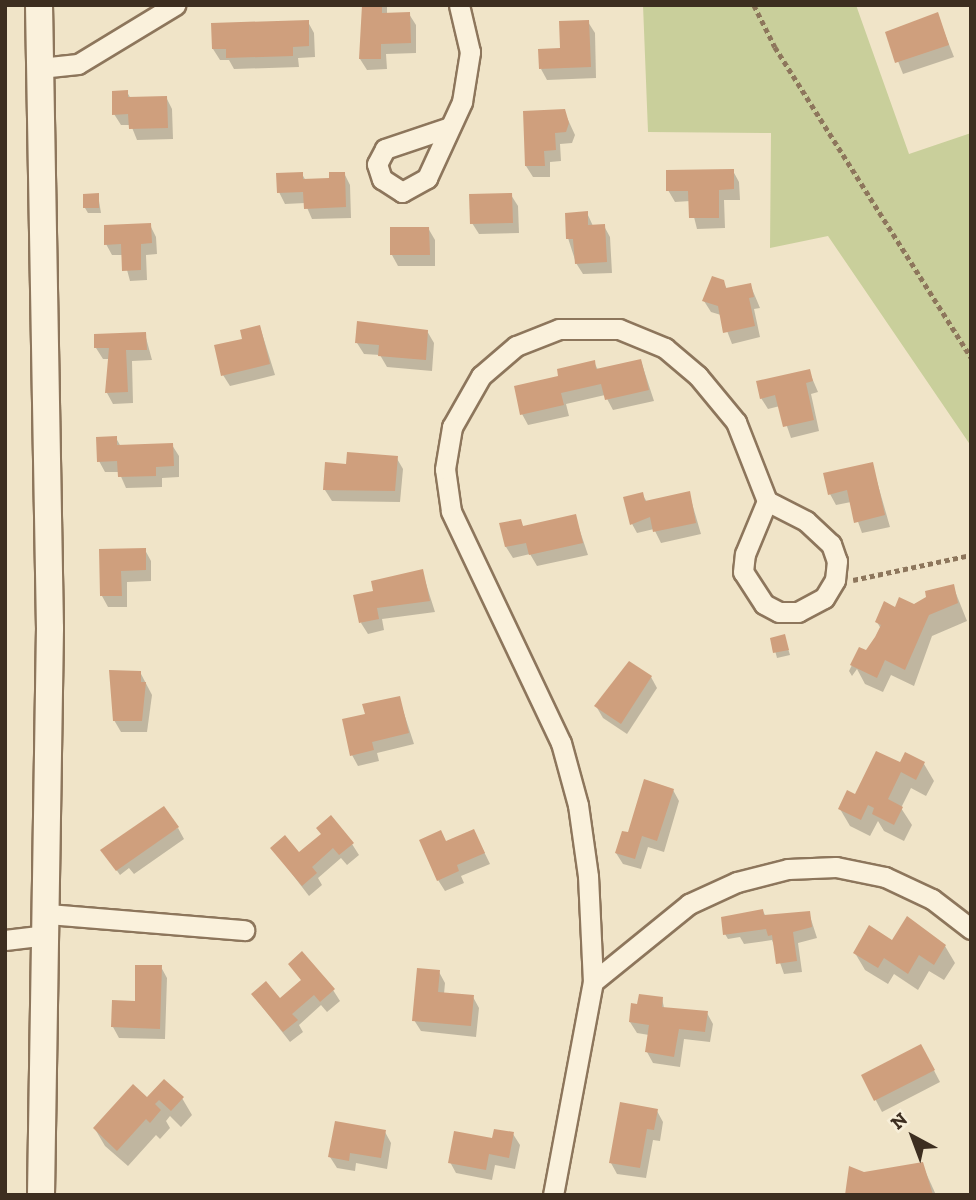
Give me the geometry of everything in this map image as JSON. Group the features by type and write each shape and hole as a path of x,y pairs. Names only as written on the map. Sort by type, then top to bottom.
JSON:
{"main road":[{"path":"39,5 50,628 48,924 41,1195"}],"street":[{"path":"40,68 66,67 90,58 175,5"},
{"path":"450,127 468,77 469,44 459,5"},
{"path":"553,1195 593,982 590,899 573,783 549,714 451,511 445,470 452,427 481,376 516,346 566,327 620,329 665,348 721,400 740,432 767,501 825,536 836,553 835,580 824,598 798,612 779,612 757,598 746,582 743,563 767,501"},
{"path":"593,982 689,904 737,882 788,869 836,867 885,877 932,899 971,929"},
{"path":"5,940 48,924 244,930"}],"path":[{"path":"754,5 782,58 971,357"},
{"path":"835,580 855,581 971,555"}],"green space":[{"path":"643,5 856,5 909,154 971,133 971,446 828,236 770,248 771,133 648,132"}],"building":[{"path":"362,5 382,5 382,13 410,12 411,43 381,44 381,59 359,59"},
{"path":"938,12 949,45 895,63 885,32"},
{"path":"309,20 309,46 293,47 293,56 226,58 226,49 212,49 211,23"},
{"path":"589,20 591,67 539,69 538,49 560,48 559,21"},
{"path":"128,90 128,97 167,96 168,128 129,129 128,114 112,115 112,91"},
{"path":"565,109 569,123 566,132 555,133 556,150 544,151 545,166 525,166 523,111"},
{"path":"734,169 734,189 719,190 719,218 689,218 688,191 666,191 666,170"},
{"path":"303,172 303,179 329,178 329,172 345,172 346,207 304,209 303,192 277,193 276,173"},
{"path":"99,193 99,208 83,208 83,194"},
{"path":"512,193 513,223 470,224 469,194"},
{"path":"588,211 588,225 605,224 607,262 575,264 573,239 566,239 565,213"},
{"path":"151,223 152,243 141,244 141,270 122,271 121,244 104,245 104,225"},
{"path":"390,227 429,227 430,255 390,255"},
{"path":"712,276 724,280 726,288 751,283 754,297 749,298 755,326 723,333 718,306 702,301"},
{"path":"357,321 428,330 426,360 378,356 379,345 355,343"},
{"path":"260,325 270,364 221,376 214,345 242,339 240,330"},
{"path":"146,332 147,350 126,350 128,392 105,393 109,348 94,348 94,334"},
{"path":"641,359 649,390 605,400 601,384 561,393 564,405 520,415 514,386 558,376 557,369 595,360 596,369"},
{"path":"810,369 813,381 806,383 814,420 783,427 775,395 760,399 756,381"},
{"path":"117,436 117,445 173,443 174,466 156,467 156,476 118,477 117,461 97,462 96,437"},
{"path":"347,452 398,456 395,491 323,490 325,462 346,464"},
{"path":"873,462 885,515 854,523 847,490 828,495 823,473"},
{"path":"690,491 696,523 653,532 650,517 630,525 623,497 643,492 645,501"},
{"path":"576,514 583,543 529,555 526,543 505,547 499,523 521,519 523,526"},
{"path":"146,548 146,570 121,571 122,596 100,596 99,549"},
{"path":"423,569 430,601 377,608 379,619 359,623 353,595 373,591 371,581"},
{"path":"954,584 958,603 929,615 905,670 885,660 877,678 850,665 859,647 866,650 875,637 881,625 875,622 884,601 895,607 899,597 914,604 926,597 925,591"},
{"path":"785,634 789,650 773,653 770,638"},
{"path":"629,661 652,676 621,724 594,706"},
{"path":"109,670 141,671 141,682 146,682 142,721 113,721"},
{"path":"400,696 409,733 372,742 374,750 350,756 342,719 365,714 362,704"},
{"path":"876,751 900,762 905,752 925,762 916,780 901,772 888,799 903,807 894,825 872,814 874,808 868,805 861,820 838,809 847,790 855,794"},
{"path":"644,779 674,789 657,841 642,836 635,859 615,853 622,831 628,832"},
{"path":"164,806 179,827 116,871 100,850"},
{"path":"331,815 354,843 339,855 333,848 312,867 317,873 302,886 270,848 285,835 299,852 321,834 316,828"},
{"path":"474,829 485,853 457,865 459,871 437,881 419,840 441,830 446,841"},
{"path":"763,909 764,915 810,911 812,927 793,932 797,961 776,964 772,935 768,936 766,929 723,935 721,917"},
{"path":"907,916 946,945 934,965 919,955 908,974 884,958 878,968 853,953 869,925 892,940"},
{"path":"302,951 335,989 320,1002 314,995 292,1014 298,1020 283,1032 251,994 266,981 280,998 301,980 288,964"},
{"path":"135,965 162,965 160,1029 111,1027 112,1000 135,1001"},
{"path":"417,968 440,970 438,992 474,995 471,1026 412,1021"},
{"path":"639,994 663,997 662,1007 708,1011 705,1032 679,1029 674,1057 645,1052 649,1025 629,1022 631,1003 637,1004"},
{"path":"921,1044 935,1070 874,1101 861,1075"},
{"path":"164,1079 184,1097 171,1111 159,1100 155,1104 161,1110 150,1123 146,1119 117,1151 93,1128 133,1084 147,1097"},
{"path":"620,1102 658,1109 654,1130 647,1129 640,1168 609,1163"},
{"path":"335,1121 386,1130 381,1158 350,1153 349,1161 328,1157"},
{"path":"494,1129 514,1132 509,1158 489,1154 486,1170 448,1163 454,1131 492,1138"},
{"path":"923,1162 933,1195 845,1195 849,1166 864,1172"}]}
